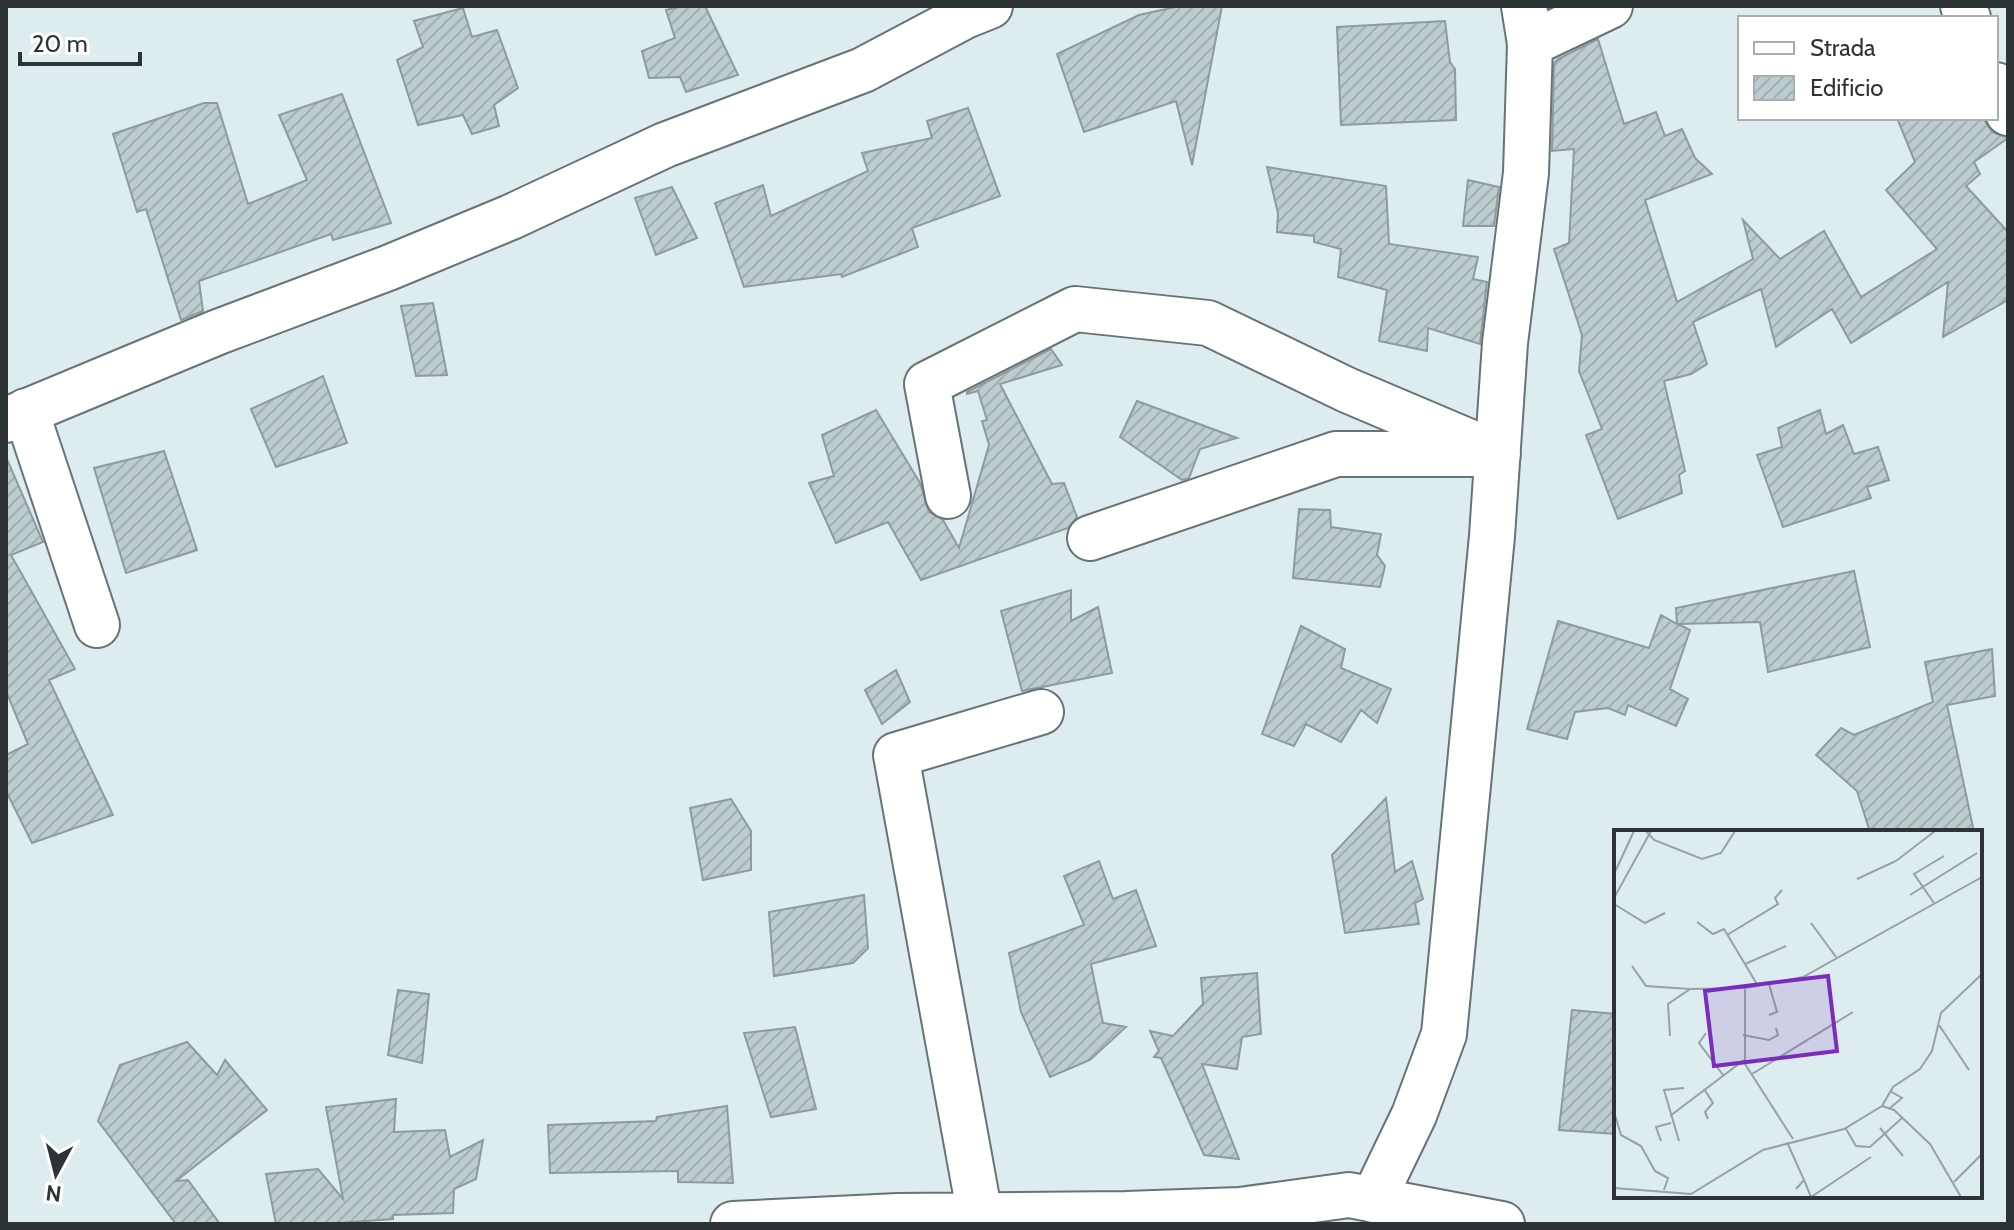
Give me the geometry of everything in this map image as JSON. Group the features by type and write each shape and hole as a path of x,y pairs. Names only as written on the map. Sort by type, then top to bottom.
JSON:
{"street":[{"path":"97,625 16,415 498,223 665,145 863,70 990,6"},
{"path":"1373,1200 1414,1115 1444,1034 1461,882 1505,343 1526,173 1527,25 1610,6"},
{"path":"1998,90 2008,113"},
{"path":"948,496 927,384 1075,309 1208,323 1347,390 1498,454"},
{"path":"1090,538 1336,454 1498,454"},
{"path":"980,1216 896,755 1041,712"},
{"path":"733,1224 898,1216 1153,1219 1349,1195 1502,1224"}],"building":[{"path":"705,6 738,75 686,92 680,77 649,78 642,51 675,38 666,10"},
{"path":"1180,6 1222,6 1192,165 1176,101 1084,132 1057,54 1139,15"},
{"path":"463,8 472,37 497,30 518,88 494,105 499,126 472,134 463,115 418,125 397,60 423,47 414,21"},
{"path":"1445,21 1450,62 1455,69 1456,120 1341,125 1337,27"},
{"path":"1598,39 1624,124 1656,112 1665,136 1682,129 1695,158 1712,174 1645,200 1677,302 1753,259 1743,220 1780,259 1824,231 1861,297 1937,249 1886,190 1915,162 1898,120 1984,120 1992,132 2008,138 1974,162 1980,174 1966,186 2008,232 2008,300 1943,337 1948,282 1851,343 1832,309 1776,347 1761,289 1693,322 1707,364 1691,374 1664,381 1685,471 1679,475 1682,493 1618,519 1586,435 1602,429 1579,371 1582,335 1554,249 1569,243 1574,149 1552,151 1554,63"},
{"path":"342,94 391,223 333,240 331,234 199,281 203,311 181,320 146,209 137,212 113,134 204,103 217,103 248,204 307,180 279,115"},
{"path":"968,108 1000,196 912,228 918,247 842,277 841,274 744,287 715,203 763,185 771,216 868,171 862,153 932,138 927,121"},
{"path":"1267,167 1386,186 1389,244 1478,257 1473,279 1487,282 1480,344 1428,328 1427,351 1379,341 1387,290 1338,277 1341,249 1314,242 1314,236 1277,232 1278,213"},
{"path":"1468,180 1499,187 1494,226 1463,226"},
{"path":"672,187 697,238 656,255 635,198"},
{"path":"433,303 447,375 416,376 401,306"},
{"path":"1051,349 1062,365 1000,384 1052,484 1064,483 1077,517 1068,528 921,580 888,522 836,543 809,483 834,476 822,435 876,410 920,483 929,512 943,520 959,548 989,445 982,421 987,420 978,391 967,392"},
{"path":"323,376 347,443 276,467 251,409"},
{"path":"1137,401 1237,438 1200,449 1189,478 1182,480 1120,437"},
{"path":"1820,410 1826,434 1843,425 1854,454 1878,447 1889,480 1867,487 1871,498 1783,527 1757,455 1782,447 1778,428"},
{"path":"164,451 197,550 126,573 94,468"},
{"path":"6,457 43,542 11,555 75,669 49,680 113,815 32,843 6,791 6,755 28,744 6,691"},
{"path":"1299,509 1330,510 1331,527 1381,534 1377,555 1385,566 1380,587 1293,578"},
{"path":"1854,571 1870,647 1768,672 1760,622 1678,624 1690,630 1670,689 1688,699 1676,726 1628,705 1625,715 1608,708 1575,712 1567,739 1527,729 1558,621 1649,648 1661,615 1677,624 1676,608"},
{"path":"1071,590 1071,621 1098,607 1112,673 1022,691 1001,611"},
{"path":"1301,626 1345,649 1341,668 1391,689 1377,723 1361,710 1341,742 1306,724 1294,746 1262,734"},
{"path":"1992,649 1995,696 1947,705 1974,830 1869,830 1857,791 1816,755 1841,728 1854,735 1933,702 1925,662"},
{"path":"896,670 910,702 882,724 865,690"},
{"path":"1386,798 1395,872 1412,861 1423,899 1415,903 1419,924 1345,933 1332,855"},
{"path":"731,799 751,831 751,870 703,880 690,808"},
{"path":"1099,861 1113,899 1136,890 1156,946 1091,964 1103,1023 1126,1027 1090,1060 1050,1077 1021,1012 1009,953 1084,925 1064,876"},
{"path":"864,895 868,948 853,963 774,976 769,912"},
{"path":"1257,973 1261,1034 1242,1037 1237,1069 1202,1064 1239,1159 1204,1155 1161,1058 1154,1057 1159,1051 1150,1031 1173,1036 1203,1004 1201,978"},
{"path":"398,990 429,994 422,1063 388,1055"},
{"path":"1572,1010 1614,1014 1614,1134 1559,1130"},
{"path":"795,1027 816,1109 771,1117 744,1033"},
{"path":"187,1042 217,1075 225,1060 267,1110 176,1181 188,1180 220,1224 176,1224 98,1121 120,1065"},
{"path":"396,1099 394,1132 445,1130 450,1157 483,1140 476,1179 454,1189 453,1213 393,1215 393,1219 325,1224 276,1224 266,1174 318,1169 343,1199 326,1107"},
{"path":"727,1106 733,1183 678,1182 678,1171 550,1173 548,1125 656,1121 657,1117"}]}
